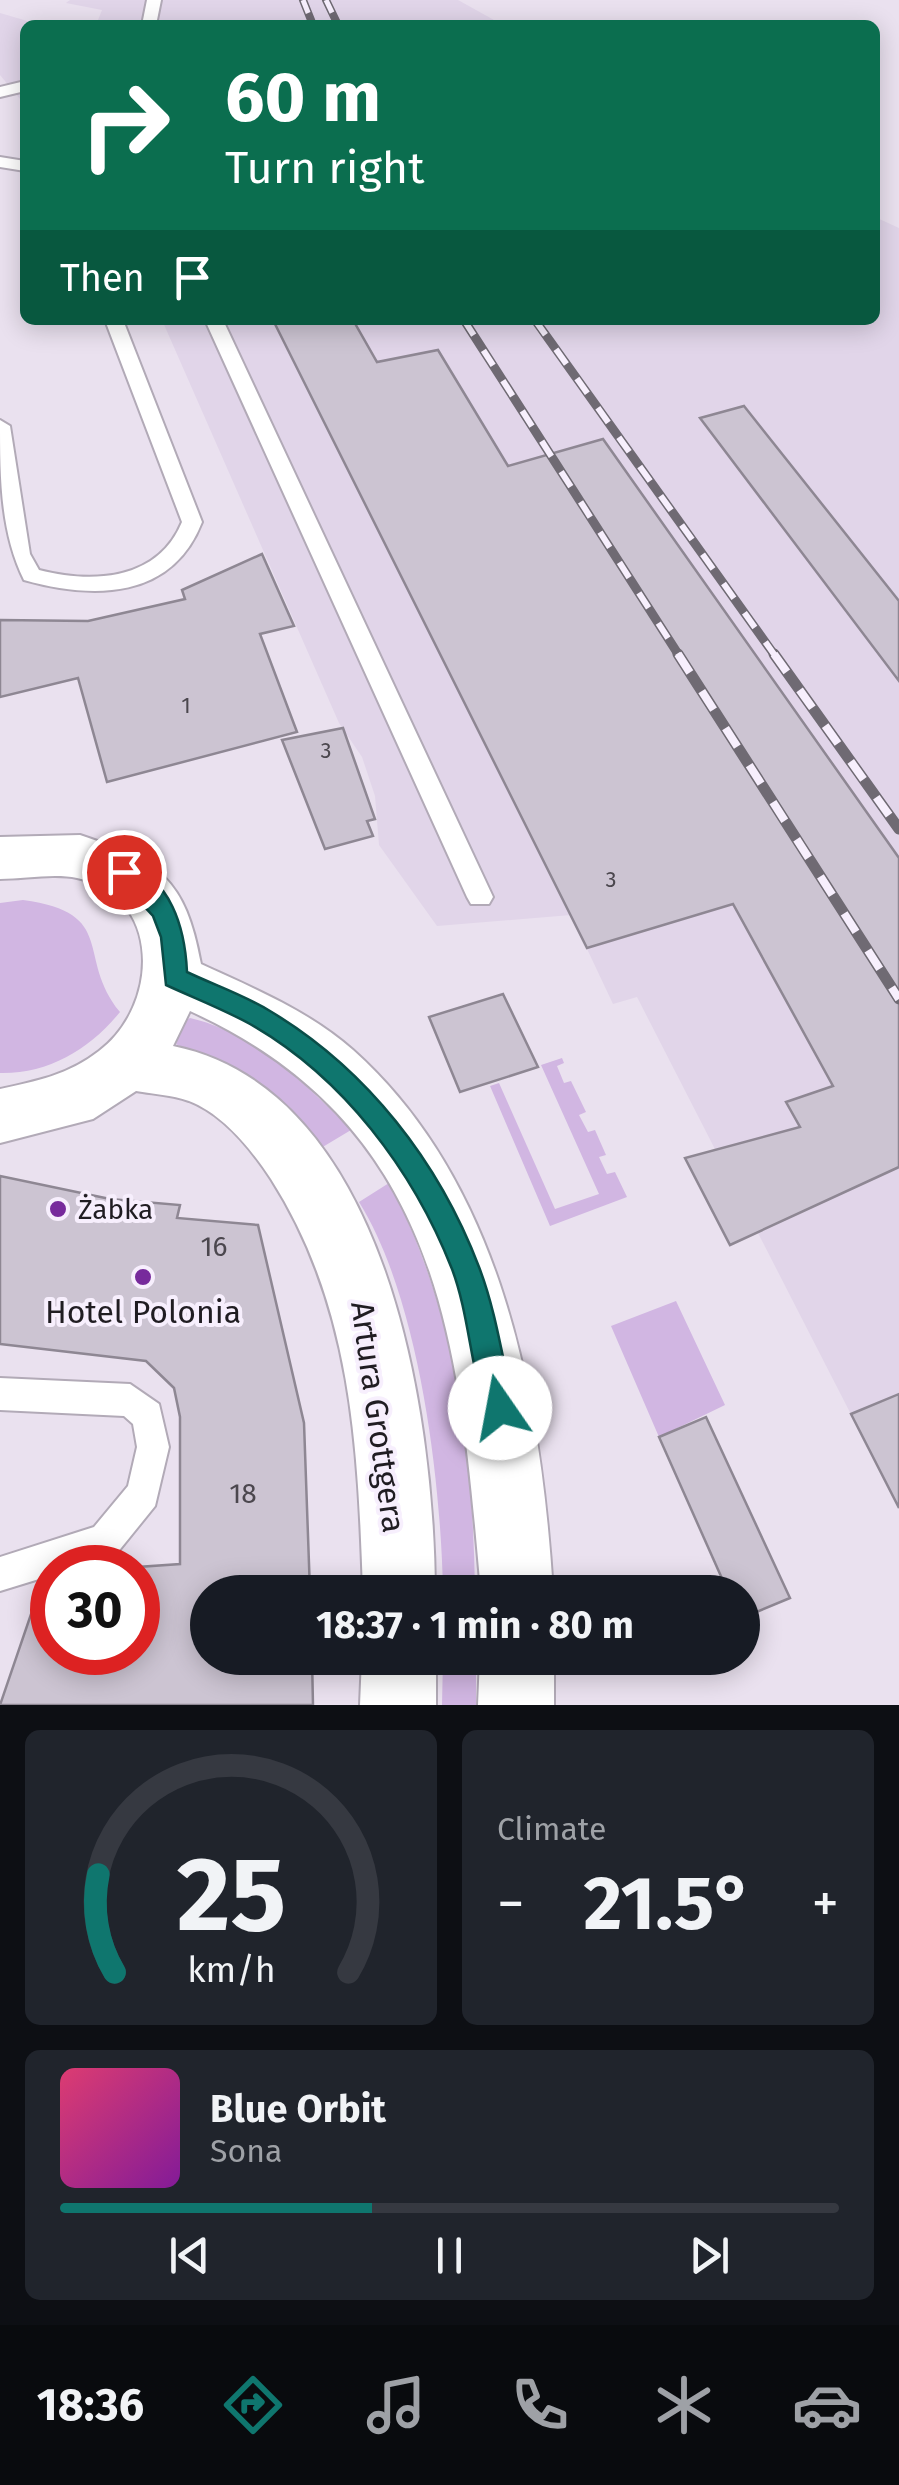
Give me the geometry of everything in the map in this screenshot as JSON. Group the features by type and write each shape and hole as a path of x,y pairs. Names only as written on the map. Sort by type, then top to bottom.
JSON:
{"street":[{"path":"0,1116 63,1104 102,1084 126,1064 158,1026 175,978 173,937 164,911 146,889 124,872 64,853 1,856"},
{"path":"175,978 259,1017 308,1050 380,1118 422,1176 466,1270 484,1332 510,1480 516,1575"},
{"name":"Artura Grottgera","path":"126,1064 206,1080 239,1100 268,1128 315,1188 362,1293 377,1359 390,1454 398,1575"},
{"path":"398,1705 399,1675"},
{"path":"516,1705 517,1675"}],"lane":[{"path":"0,426 19,554 32,575 85,586 153,573 174,560 188,543 192,522 116,325"},
{"path":"216,325 480,896"},
{"path":"0,1394 130,1400 148,1415 153,1447 143,1494 106,1542 0,1574"}],"shaded area":[{"path":"458,0 494,20 98,20 102,10 66,3"},
{"path":"0,13 24,20 20,20 20,99 0,75"},
{"path":"880,219 899,228 899,1508 637,997 613,1004 571,915 437,926 379,845 375,796 362,757 339,723 164,325 880,325"},
{"path":"23,900 53,906 72,915 84,927 107,992 120,1012 67,1057 35,1069 0,1073 0,903"},
{"path":"190,1018 236,1035 257,1048 298,1079 351,1130 321,1148 239,1076 176,1044 183,1022"},
{"path":"562,1058 564,1063 557,1066 564,1083 571,1081 586,1112 579,1115 588,1132 595,1130 606,1155 599,1157 607,1174 615,1172 627,1197 550,1226 490,1086 499,1083 555,1209 599,1194 541,1065"},
{"path":"389,1183 430,1280 445,1331 465,1434 474,1575 442,1575 423,1391 397,1288 380,1242 359,1202"},
{"path":"676,1301 725,1405 659,1437 611,1326"},
{"path":"443,1675 476,1675 476,1705 442,1705"}],"building":[{"path":"276,325 356,325 377,362 438,350 508,466 603,439 899,858 899,1167 730,1245 685,1158 800,1127 786,1102 833,1086 733,904 587,948"},
{"path":"744,406 899,601 899,681 700,418"},
{"path":"262,554 294,626 260,634 297,732 107,782 78,678 0,697 0,620 88,621 185,599 182,590"},
{"path":"343,728 375,819 367,821 373,836 325,849 282,740"},
{"path":"503,994 538,1067 460,1092 429,1017"},
{"path":"0,1176 110,1199 180,1205 177,1218 258,1225 304,1423 309,1575 190,1575 190,1675 312,1675 313,1705 0,1705 30,1617 30,1675 160,1675 160,1565 180,1564 180,1417 174,1388 146,1361 0,1344"},
{"path":"899,1394 899,1508 851,1414"},
{"path":"706,1417 790,1598 760,1610 760,1575 720,1575 659,1437"}],"railway":[{"path":"303,0 311,20"},
{"path":"326,0 336,20"},
{"path":"467,325 680,657"},
{"path":"539,325 776,657"},
{"path":"678,654 899,999"},
{"path":"774,654 899,829"}],"place":[{"name":"Żabka","path":"58,1209"},
{"name":"Hotel Polonia","path":"143,1277"}],"route":[{"path":"124,872 146,889 164,911 173,937 175,978 259,1017 308,1050 380,1118 422,1176 466,1270 500,1408"}]}
